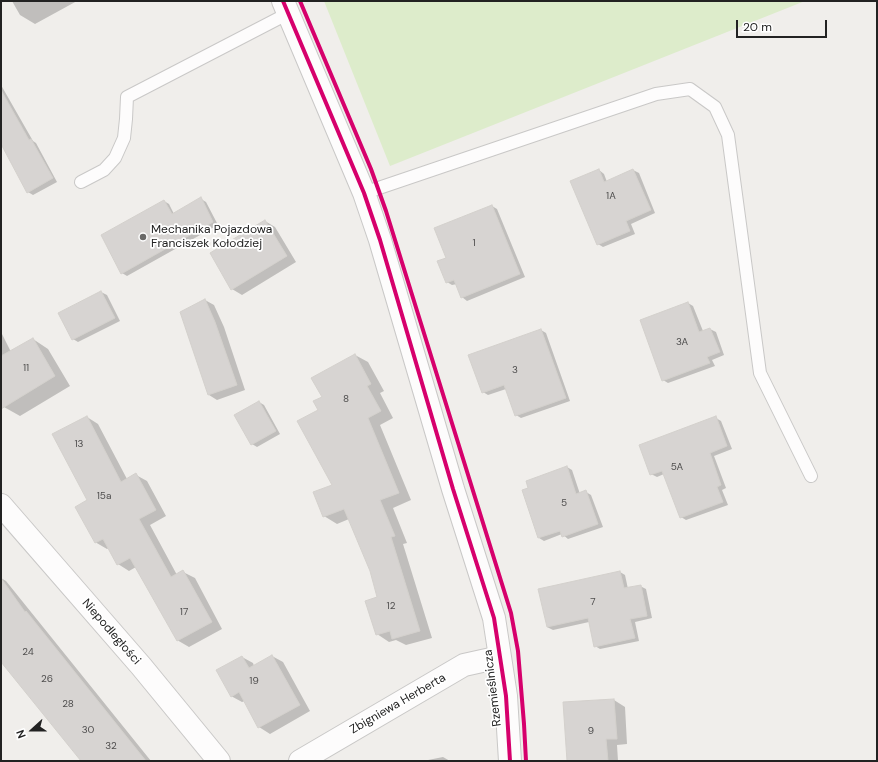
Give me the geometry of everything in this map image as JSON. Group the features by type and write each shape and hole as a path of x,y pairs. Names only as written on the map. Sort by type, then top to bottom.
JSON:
{"street":[{"name":"Rzemieślnicza","path":"286,7 364,192 380,240 453,489 494,618 506,696 510,761"},
{"name":"Niepodległości","path":"1,505 141,666 219,761"},
{"name":"Zbigniewa Herberta","path":"300,761 464,665 500,657"}],"lane":[{"path":"81,182 104,170 115,158 124,138 127,98 286,7"},
{"path":"364,192 656,94 690,89 715,107 728,135 760,373 811,476"}],"green space":[{"path":"324,1 805,1 390,166"}],"building":[{"path":"1,90 29,140 31,139 53,178 27,193 1,144"},
{"path":"599,169 604,182 633,169 651,210 626,221 630,231 597,245 570,181"},
{"name":"Mechanika Pojazdowa Franciszek Kołodziej","path":"201,197 213,222 121,274 101,235 164,200 172,214"},
{"path":"492,205 520,274 461,298 454,280 446,283 437,261 446,258 434,228"},
{"path":"265,220 287,256 231,290 210,253"},
{"path":"101,291 115,318 72,340 58,313"},
{"path":"205,299 215,322 237,385 208,395 180,312"},
{"path":"688,302 699,332 710,328 720,352 707,357 710,363 662,381 640,320"},
{"path":"541,329 566,398 515,416 504,385 482,393 468,355"},
{"path":"33,338 55,376 1,409 1,356"},
{"path":"355,354 371,384 367,386 381,411 368,418 399,493 380,500 395,536 391,537 420,631 392,639 390,631 376,635 365,601 377,597 370,571 344,509 323,517 313,492 332,485 297,421 318,410 313,401 322,397 311,378"},
{"path":"259,401 276,431 251,445 234,415"},
{"path":"87,416 121,482 136,473 156,510 139,519 171,577 183,570 212,622 177,641 130,558 117,565 103,539 95,543 75,507 87,500 52,434"},
{"path":"716,416 727,446 710,453 721,485 717,487 723,502 680,518 662,471 650,475 639,445"},
{"path":"567,466 576,494 586,490 598,524 562,537 560,531 538,538 522,490 528,488 526,481"},
{"path":"620,571 624,588 641,585 647,616 630,619 635,638 594,647 588,618 547,627 538,589"},
{"path":"1,578 25,612 26,611 146,761 81,761 1,662"},
{"path":"272,655 300,705 258,728 239,692 231,697 216,670 242,656 249,668"},
{"path":"614,699 617,739 606,739 608,761 567,761 563,702"}],"cycle path":[{"path":"283,1 364,193 380,240 453,489 494,618 506,696 510,761"},
{"path":"300,1 371,169 386,211 511,613 518,651 526,761"}],"place":[{"name":"Mechanika Pojazdowa Franciszek Kołodziej","path":"143,237"}]}
